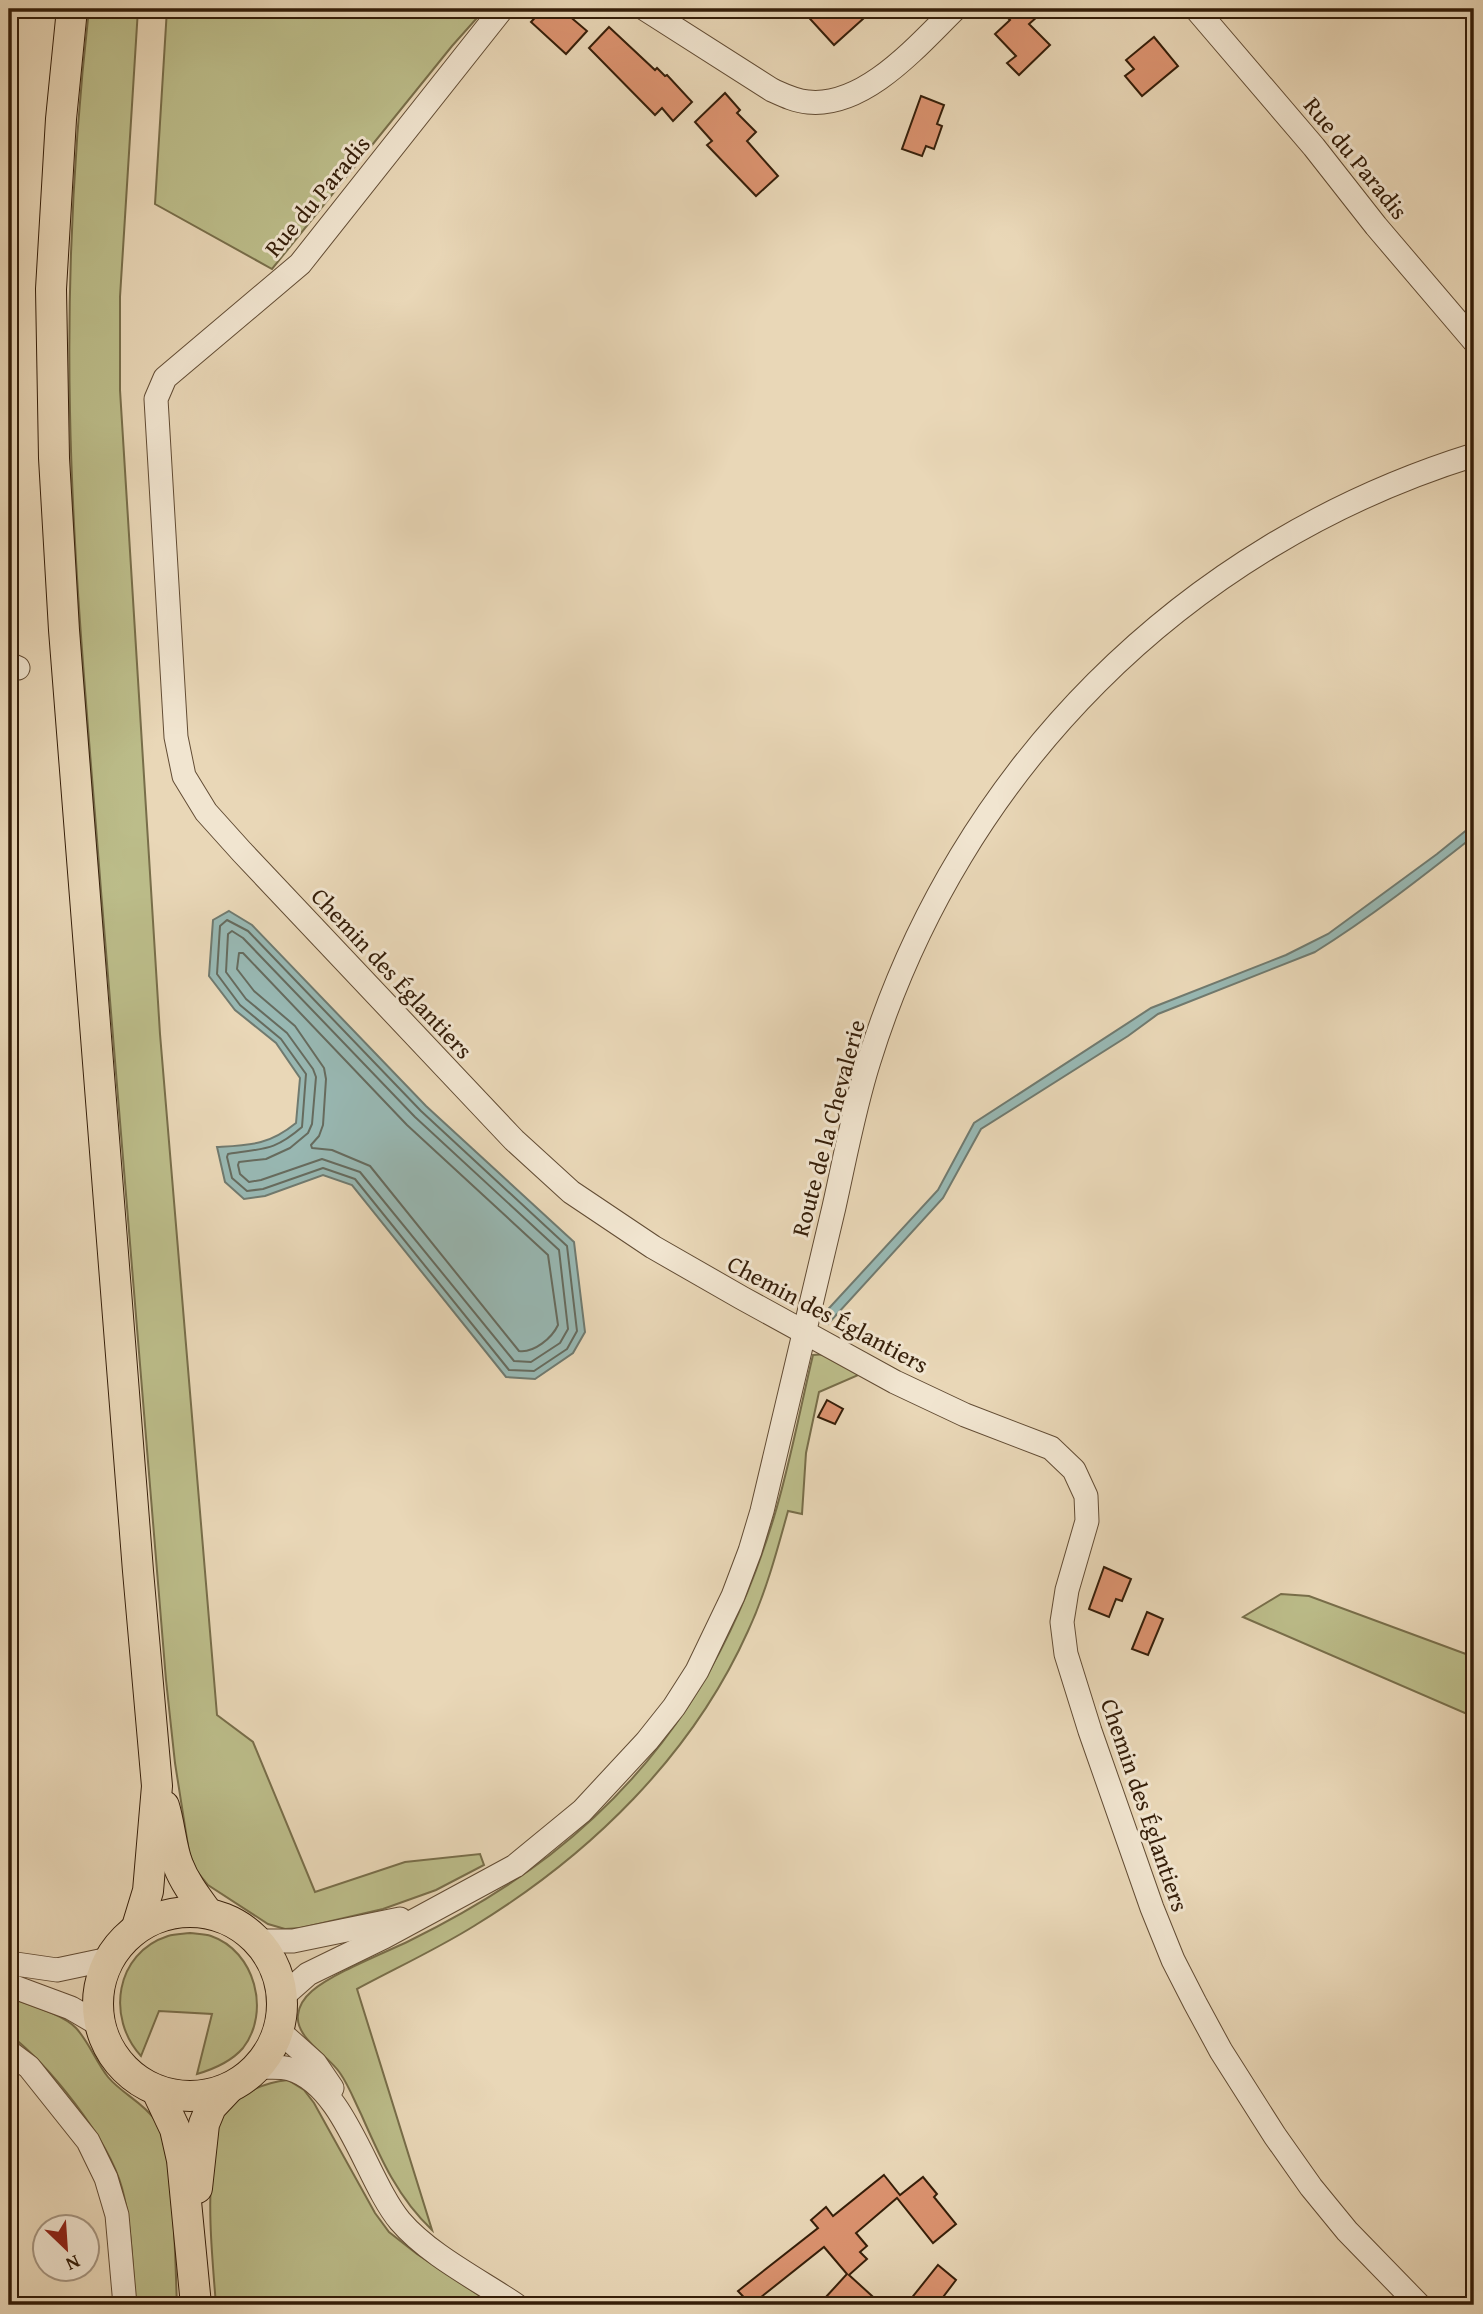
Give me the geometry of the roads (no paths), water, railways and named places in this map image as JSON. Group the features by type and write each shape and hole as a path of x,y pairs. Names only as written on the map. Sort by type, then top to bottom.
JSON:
{"main road":[{"path":"72,9 61,119 51,289 54,458 67,672 157,1786 148,1891 137,1927"},
{"path":"157,1786 171,1828 177,1864 190,1889 207,1912"},
{"path":"183,1911 207,1912 235,1922 258,1941 275,1966 283,1996 279,2031 271,2050 244,2080 205,2095 181,2096 158,2091 131,2076 111,2053 100,2025 97,2003 100,1980 109,1959 121,1942 137,1927 159,1916 183,1911"},
{"path":"192,2254 204,2124 211,2107 228,2088"},
{"path":"158,2091 175,2129 182,2160 196,2305"}],"street":[{"name":"Rue du Paradis","path":"156,399 165,378 300,264 502,9"},
{"path":"645,9 772,90 809,103 841,98 873,83 955,9"},
{"name":"Rue du Paradis","path":"1196,9 1474,341"},
{"name":"Chemin des Églantiers","path":"156,399 176,737 184,776 206,811 504,1130 571,1192 653,1247 895,1382 965,1415 1051,1448 1074,1470 1086,1496 1087,1521 1067,1590 1062,1622 1066,1654 1090,1731 1173,1960 1221,2051 1311,2187 1347,2231 1419,2305"},
{"name":"Route de la Chevalerie","path":"283,1996 308,1974 384,1937 506,1871 552,1838 616,1776 674,1707 697,1671 716,1636 750,1551 868,1063 901,971 949,873 1005,787 1071,708 1108,671 1159,625 1225,575 1342,506 1390,484 1474,455"},
{"name":"Route de la Chevalerie","path":"258,1941 293,1941 376,1925 430,1911"},
{"path":"9,1963 57,1970 109,1959"},
{"path":"9,1985 71,2008 100,2025"},
{"path":"279,2031 315,2063 331,2087 383,2196 400,2220 419,2239 516,2305"},
{"path":"9,2052 29,2067 88,2141 106,2178 117,2215 125,2305"},
{"path":"258,2067 289,2069 313,2081 346,2120"}],"water":[{"path":"1474,824 1474,836 1376,911 1315,952 1158,1014 1128,1036 981,1129 943,1198 828,1324 819,1319 938,1190 974,1123 1151,1008 1286,955 1328,934"},
{"path":"229,911 252,925 426,1106 574,1242 585,1332 573,1353 535,1379 506,1377 352,1185 323,1175 265,1196 244,1199 225,1182 217,1147 268,1140 296,1123 300,1078 276,1043 235,1010 209,976 213,920"}]}
